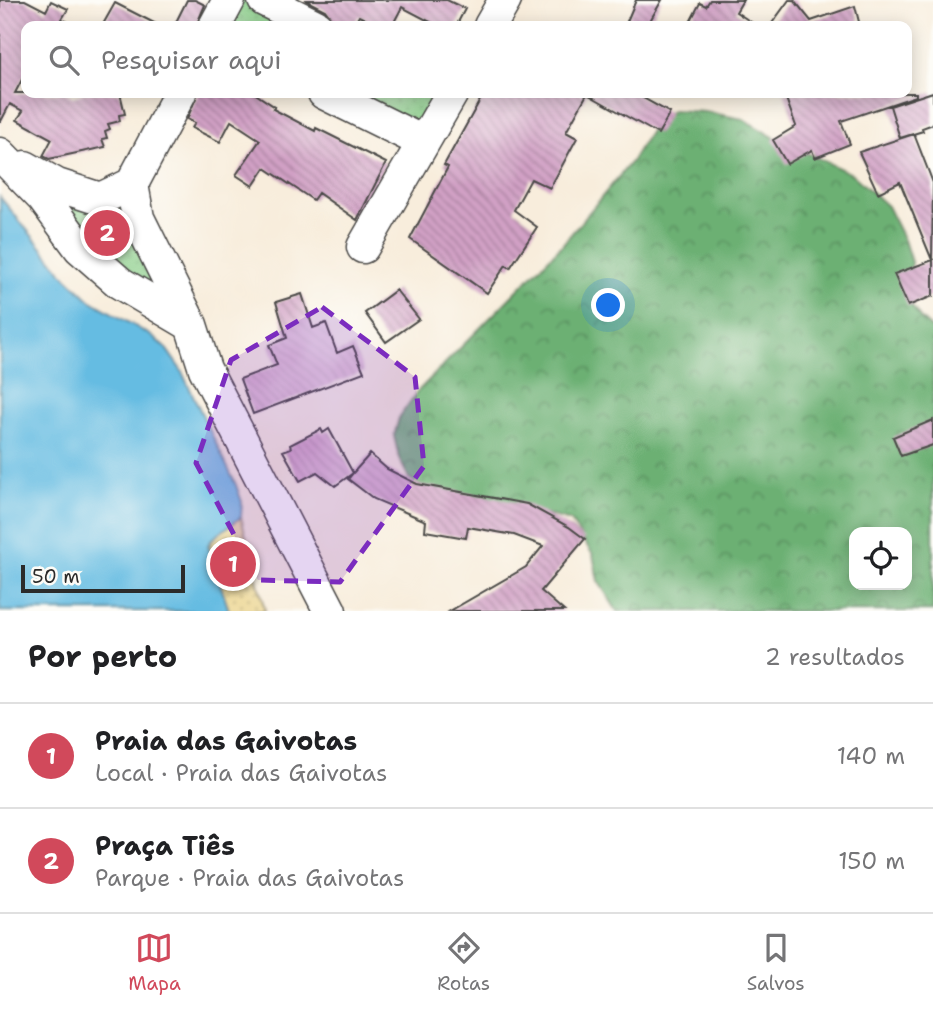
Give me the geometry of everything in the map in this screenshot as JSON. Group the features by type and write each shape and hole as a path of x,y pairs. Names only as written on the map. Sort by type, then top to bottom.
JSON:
{"street":[{"path":"218,21 229,0"},
{"path":"264,0 306,21"},
{"path":"493,21 505,0"},
{"path":"0,154 57,185 100,199 132,184 177,98"},
{"path":"334,98 423,142"},
{"path":"363,247 448,98"},
{"path":"0,154 43,198 79,248 120,283 191,326"},
{"path":"132,184 138,218 191,326 205,369 330,611"}],"highlighted area":[{"path":"322,307 415,377 424,466 340,582 258,580 196,463 231,360"}],"green space":[{"path":"229,0 264,0 306,21 218,21"},
{"path":"334,98 446,98 423,142"},
{"path":"672,110 707,112 743,119 777,139 852,174 887,206 904,240 911,262 911,305 933,330 933,611 617,611 598,581 593,555 571,521 482,498 429,490 409,478 399,458 394,436 399,418 417,392 562,245 631,162 650,131"},
{"path":"132,184 191,325 80,248 57,185"}],"sand":[{"path":"241,517 265,611 229,611 209,552 216,536"}],"water":[{"path":"0,197 65,276 90,300 150,335 165,347 181,370 242,502 241,517 208,545 229,611 0,611"}],"building":[{"path":"0,0 25,0 46,11 51,1 68,9 62,19 66,21 21,21 21,82 15,93 21,93 21,98 121,98 125,114 119,115 120,121 108,124 110,129 105,131 107,138 102,139 105,147 49,159 43,156 52,139 17,120 23,111 10,104 0,123"},
{"path":"187,0 195,0 205,5 198,21 176,21"},
{"path":"305,0 447,0 465,9 459,21 429,21 402,7 395,21 369,21 359,16 356,21 333,21 325,10"},
{"path":"636,0 662,0 650,21 627,21"},
{"path":"710,0 743,0 736,12 750,21 691,21 700,3 706,6"},
{"path":"789,0 794,0 811,21 774,21"},
{"path":"115,3 150,21 105,21"},
{"path":"855,6 859,21 811,21"},
{"path":"933,92 933,124 922,128 923,131 900,138 890,106"},
{"path":"196,98 262,98 275,107 273,109 315,131 316,128 386,163 357,220 318,193 313,200 265,168 253,186 236,175 260,140 231,121 220,142 192,128 195,123 187,119"},
{"path":"481,98 585,98 566,132 577,138 550,188 531,179 514,210 537,227 510,268 506,265 487,293 410,239 448,167 444,165"},
{"path":"594,98 643,98 670,113 658,134"},
{"path":"786,98 910,98 841,121 850,144 815,158 812,150 787,164 773,140 796,126"},
{"path":"914,134 933,183 932,260 900,182 878,193 859,152"},
{"path":"933,260 933,296 908,306 894,274"},
{"path":"396,290 419,319 386,342 365,313"},
{"path":"302,294 313,328 326,323 337,353 353,346 364,372 253,414 240,379 277,365 269,345 287,338 276,302"},
{"path":"933,420 933,445 901,456 893,437"},
{"path":"321,429 323,433 329,429 353,473 335,486 317,472 300,481 283,451"},
{"path":"370,454 387,469 417,484 527,504 585,539 541,591 564,611 450,611 526,567 543,546 514,535 468,527 466,538 425,531 426,521 374,499 348,479"}],"place":[{"name":"Praça Tiês","path":"107,233"},
{"name":"Praia das Gaivotas","path":"233,564"}]}
